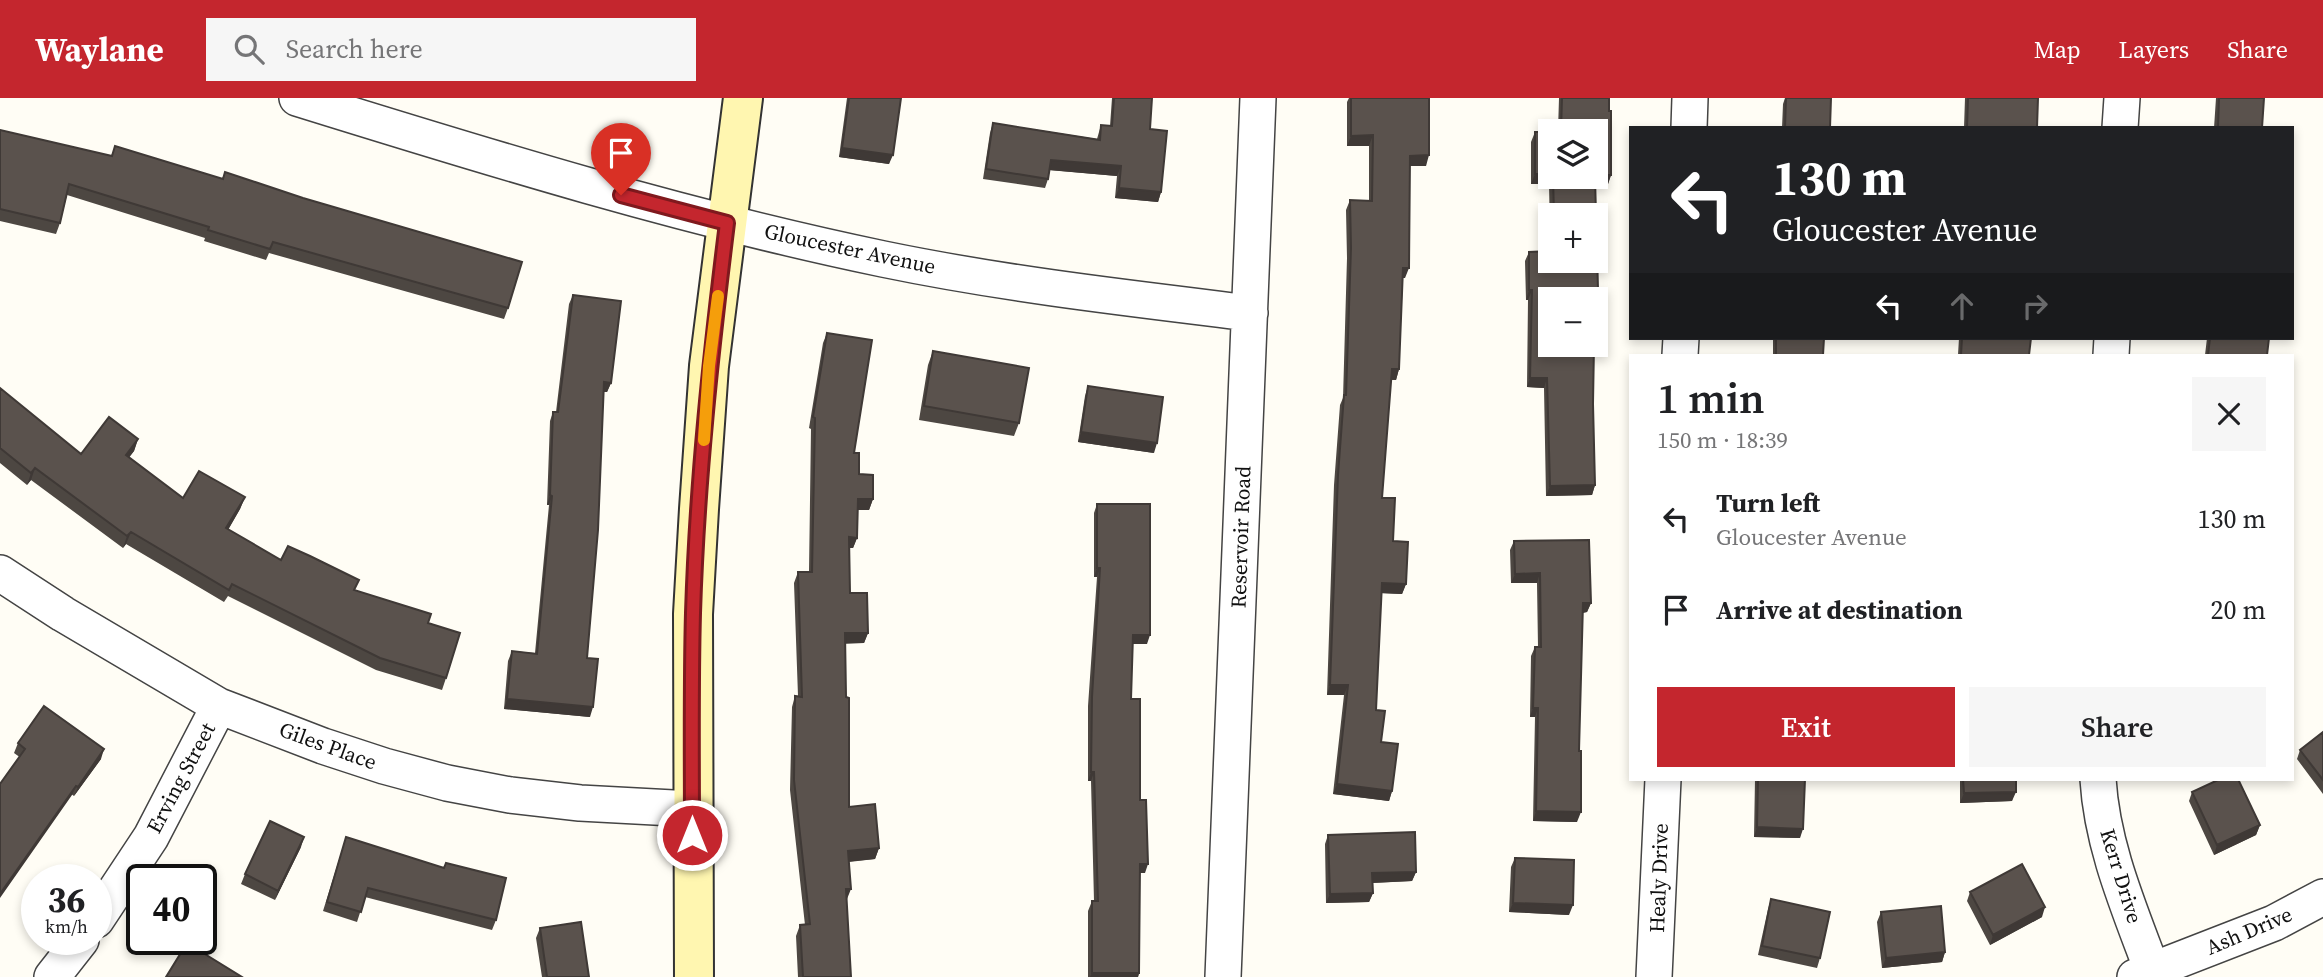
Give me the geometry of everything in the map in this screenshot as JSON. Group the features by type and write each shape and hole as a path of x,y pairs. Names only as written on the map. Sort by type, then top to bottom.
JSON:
{"street":[{"name":"Gloucester Avenue","path":"297,98 646,202 727,223 909,264 1064,290 1250,313"},
{"path":"694,977 693,614 709,366 743,98"},
{"name":"Reservoir Road","path":"1223,977 1258,98"},
{"path":"1689,126 1690,98"},
{"path":"2120,126 2122,98"},
{"name":"Giles Place","path":"0,573 219,706 323,746 447,783 510,795 580,803 692,809"},
{"name":"Erving Street","path":"112,896 151,837 219,706"},
{"name":"Healy Drive","path":"1654,977 1663,781"},
{"name":"Kerr Drive","path":"2098,781 2105,833 2143,974"},
{"name":"Ash Drive","path":"2143,974 2274,923 2323,897"},
{"path":"52,977 70,955"}],"building":[{"path":"849,98 901,98 893,155 842,148"},
{"path":"1114,98 1152,98 1150,129 1167,131 1161,192 1119,188 1121,166 1051,160 1048,179 986,169 993,123 1100,140 1101,125 1112,126"},
{"path":"1351,98 1429,98 1429,155 1410,156 1409,268 1403,268 1399,369 1392,369 1382,498 1395,498 1393,541 1408,542 1406,584 1382,583 1376,710 1385,711 1381,742 1398,744 1392,791 1337,784 1348,685 1330,685 1338,475 1346,395 1350,200 1372,201 1373,135 1351,136"},
{"path":"1562,98 1609,98 1611,175 1608,175 1608,119 1561,119"},
{"path":"1786,98 1831,98 1830,126 1785,126"},
{"path":"1968,98 2038,98 2037,126 1967,126"},
{"path":"2219,98 2264,98 2262,126 2218,126"},
{"path":"0,130 112,156 115,146 223,179 225,172 303,198 522,262 508,308 273,242 270,249 208,230 209,227 69,184 60,223 0,209"},
{"path":"1535,132 1538,132 1538,174 1535,174"},
{"path":"1553,189 1595,189 1596,203 1554,203"},
{"path":"1529,252 1538,252 1538,273 1598,273 1598,287 1538,287 1538,357 1594,357 1595,485 1550,486 1547,378 1530,378 1532,290 1529,290"},
{"path":"573,295 621,301 611,383 604,382 598,530 587,658 598,659 593,707 507,699 512,651 537,654 552,496 553,412 558,412"},
{"path":"827,333 872,340 854,453 859,453 859,474 873,475 873,499 858,499 857,538 849,537 850,593 867,593 868,633 845,633 846,697 849,698 849,807 875,804 879,848 848,851 851,889 846,889 851,977 803,977 800,925 810,924 794,780 795,696 802,697 798,572 812,572 813,417"},
{"path":"1776,340 1824,340 1823,354 1776,354"},
{"path":"1962,340 2031,340 2029,354 1961,354"},
{"path":"2210,340 2269,340 2267,354 2208,354"},
{"path":"933,351 1029,368 1019,423 924,406"},
{"path":"1088,386 1163,397 1157,443 1081,432"},
{"path":"0,388 81,454 109,417 138,439 126,455 183,498 199,471 245,497 226,528 281,560 288,546 359,580 354,590 431,614 428,623 460,633 446,678 380,658 232,584 229,590 131,532 127,536 35,468 31,473 0,448"},
{"path":"1097,504 1150,504 1150,635 1133,635 1131,699 1140,699 1140,800 1146,800 1148,864 1140,864 1139,973 1092,973 1092,901 1098,901 1094,772 1091,772 1092,697 1100,568 1097,568"},
{"path":"1589,540 1591,603 1583,603 1579,751 1581,812 1536,811 1538,708 1533,708 1535,647 1541,647 1540,573 1515,574 1514,541"},
{"path":"44,706 104,749 0,894 0,784 25,749 18,743"},
{"path":"2323,732 2323,780 2300,750"},
{"path":"1758,781 1805,781 1803,829 1757,827"},
{"path":"1963,781 2016,781 2016,792 1964,793"},
{"path":"2216,781 2239,781 2260,825 2217,845 2192,792"},
{"path":"270,821 304,837 278,891 245,874"},
{"path":"1415,832 1416,872 1372,873 1373,893 1330,894 1328,835"},
{"path":"346,837 444,868 446,863 506,878 496,920 368,888 361,912 327,902"},
{"path":"1515,858 1574,860 1573,905 1513,903"},
{"path":"2022,864 2045,907 1993,935 1970,892"},
{"path":"1771,899 1830,912 1820,958 1762,946"},
{"path":"1941,906 1945,952 1886,958 1881,912"},
{"path":"581,922 589,977 547,977 540,928"},
{"path":"180,955 206,955 242,977 166,977"}],"slow traffic":[{"path":"704,440 709,366 718,296"}],"route":[{"path":"621,195 727,223 709,366 699,509 693,614 692,835"}]}
